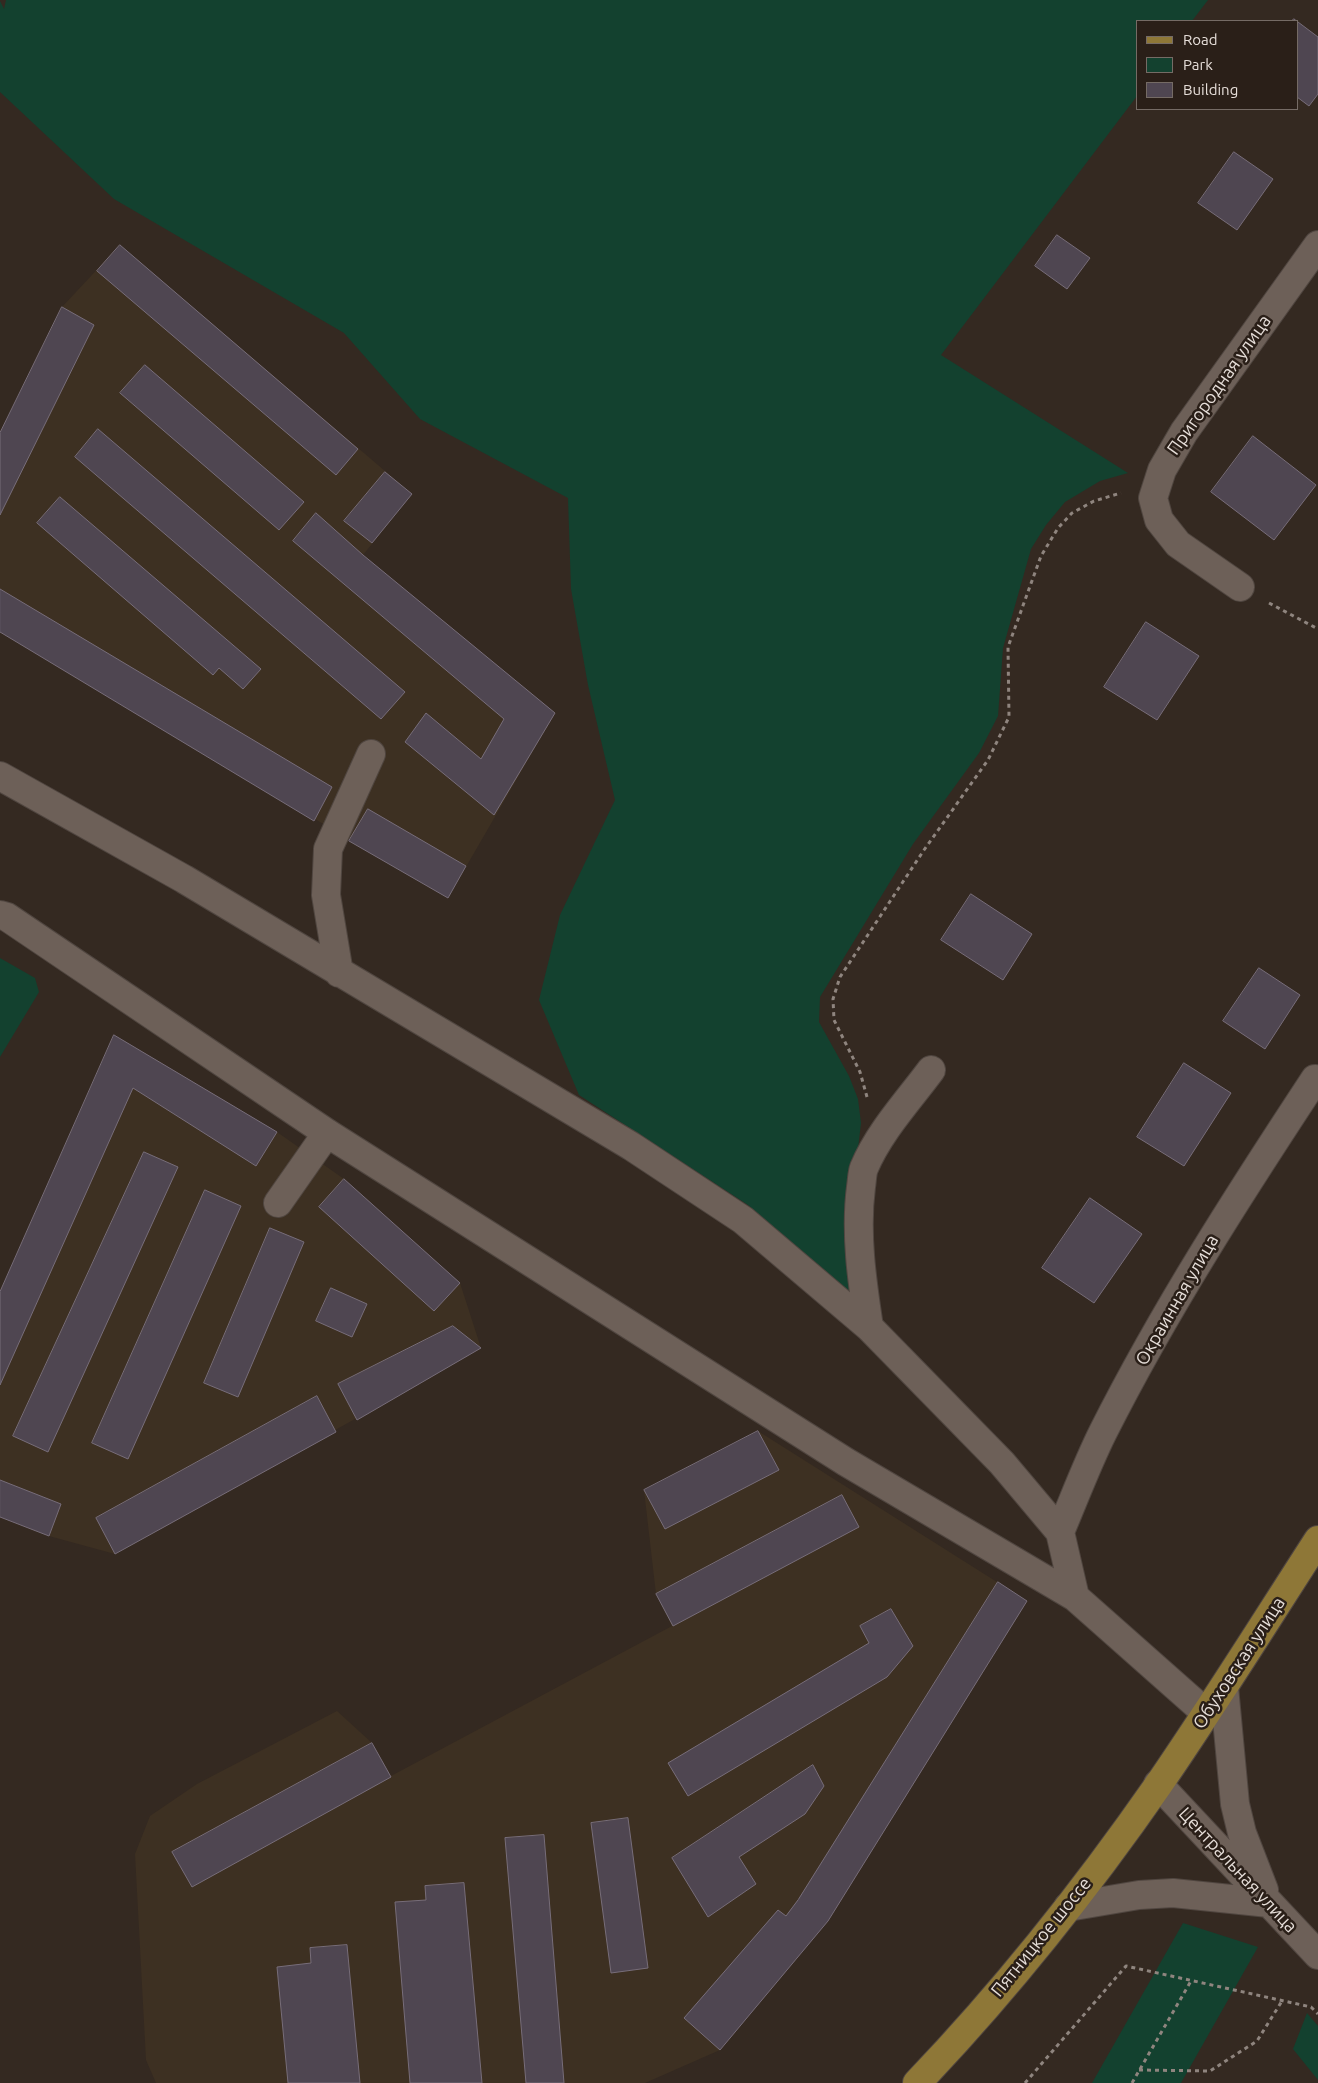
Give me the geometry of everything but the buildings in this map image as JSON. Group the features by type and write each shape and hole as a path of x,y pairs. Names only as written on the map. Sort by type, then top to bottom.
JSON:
{"main road":[{"name":"Обуховская улица","path":"1158,1784 1224,1687 1318,1540"},
{"name":"Пятницкое шоссе","path":"917,2083 947,2051 1068,1907 1158,1784"}],"street":[{"name":"Пригородная улица","path":"1240,587 1178,544 1159,520 1153,498 1162,470 1184,432 1318,245"},
{"path":"340,974 326,895 328,848 371,754"},
{"path":"0,776 184,879 340,974 631,1146 743,1220 869,1327 1002,1463 1060,1532 1075,1597"},
{"path":"0,915 7,917 327,1133 846,1462 1075,1597 1206,1713"},
{"path":"869,1327 862,1284 859,1237 859,1202 864,1169 887,1129 931,1070"},
{"name":"Окраинная улица","path":"1060,1532 1102,1433 1141,1362 1233,1204 1315,1079"},
{"path":"278,1203 327,1133"},
{"path":"1068,1907 1139,1895 1173,1893 1268,1903 1242,1833 1235,1804 1224,1687"},
{"name":"Центральная улица","path":"1158,1784 1318,1955"}],"path":[{"path":"868,1106 860,1072 834,1020 833,999 840,977 924,850 988,760 1009,717 1008,647 1041,556 1058,528 1072,513 1094,501 1158,485"},
{"path":"1240,587 1318,629"},
{"path":"1025,2083 1126,1966 1311,2007 1318,2014"},
{"path":"1132,2083 1191,1981"},
{"path":"1140,2070 1210,2071 1257,2040 1282,2001"}],"shaded area":[{"path":"120,245 412,494 363,555 555,713 448,898 0,632 0,433 62,307"},
{"path":"114,1035 277,1132 344,1179 460,1283 481,1348 115,1554 49,1536 0,1517 0,1292"},
{"path":"758,1431 1027,1601 828,1921 720,2050 645,2083 156,2083 146,2060 135,1854 150,1816 197,1784 337,1711 372,1743 391,1776 672,1626 656,1594 644,1490"}],"green space":[{"path":"6,0 1208,0 1193,20 1136,20 1136,97 941,355 1128,473 1100,481 1065,502 1046,525 1031,549 1003,648 998,716 979,753 913,844 820,997 819,1022 849,1076 858,1099 861,1123 852,1200 857,1300 748,1205 579,1095 539,1000 560,915 615,800 588,685 571,589 568,498 420,419 344,333 114,199 0,92 0,1 4,9"},
{"path":"0,958 35,978 39,992 0,1057"},
{"path":"1183,1923 1258,1947 1181,2083 1092,2083"},
{"path":"1307,2013 1318,2026 1318,2080 1293,2049"}]}
